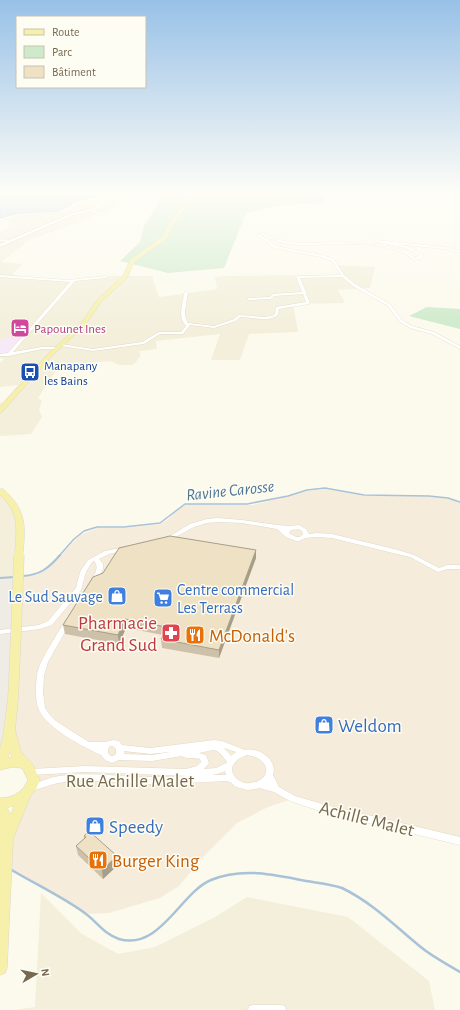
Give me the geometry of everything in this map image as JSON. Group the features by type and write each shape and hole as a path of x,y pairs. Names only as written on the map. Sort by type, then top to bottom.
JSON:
{"main road":[{"path":"0,411 59,347 84,323 100,301 124,277 132,261 162,239"},
{"path":"0,492 8,497 17,509 21,522 10,727 4,756 0,764"},
{"path":"7,840 34,780 28,768 16,754 10,727"},
{"path":"0,764 12,762 28,768"},
{"path":"0,803 15,801 28,792"},
{"path":"0,808 6,817 7,840 0,968"}],"street":[{"path":"0,246 12,239"},
{"path":"264,239 275,247 314,254 333,260 343,276 389,305 401,321 411,327 433,333 460,348"},
{"path":"273,239 278,242 295,245 338,244 392,249 406,252 414,259 419,258 422,255 406,247 375,241 445,248 460,252"},
{"path":"0,240 8,241"},
{"path":"0,276 73,281 106,277"},
{"path":"0,355 9,355 41,347 93,350 143,343 159,333 182,333 187,325 194,323 214,327 235,320 239,316 256,318 274,316 276,315 277,308 308,303 298,277 343,276"},
{"path":"9,355 73,281"},
{"path":"186,293 186,305 182,314 183,322 187,325"},
{"path":"249,299 271,298 273,294 305,294"},
{"path":"163,541 196,524 207,521 254,522 288,530 299,527 317,535"},
{"path":"288,530 288,537 294,539 317,535 332,536 412,556 438,570 447,567 460,567"},
{"path":"303,537 306,534 304,530"},
{"path":"0,632 40,627 50,623 79,589 86,566 95,558 113,550 133,547"},
{"path":"87,591 100,569 100,564 95,558"},
{"path":"70,618 41,671 40,702 42,710 47,718 103,753 108,758 152,758 213,747 219,748 229,764 229,775 232,779 243,786 260,784 276,788"},
{"path":"88,745 107,745 115,743 121,748 150,751 214,743 222,744 243,752 256,753 265,758 269,764 269,775 276,788"},
{"path":"103,753 103,748 107,745"},
{"path":"117,757 121,748"},
{"path":"229,764 238,754 243,752"},
{"path":"172,755 198,755 203,757 205,762 199,769 182,772"},
{"name":"Rue Achille Malet","path":"28,768 209,772 229,764"},
{"path":"260,784 269,775"},
{"name":"Rue Achille Malet","path":"28,792 54,780 85,777 140,780 232,779"},
{"name":"Achille Malet","path":"276,788 292,799 326,809 460,841"},
{"path":"253,1010 280,1010"}],"shaded area":[{"path":"0,239 31,239 1,262 23,264 12,274 22,277 74,280 112,276 152,276 159,297 217,289 215,277 340,275 337,265 375,267 370,288 338,290 345,303 293,304 298,332 249,334 240,360 211,360 220,334 156,341 157,349 140,351 140,357 131,365 120,365 110,361 59,366 38,398 42,401 39,410 42,417 31,434 0,436 0,403 3,402 18,385 0,387 0,363 4,359 0,358"},
{"path":"4,338 20,338 7,353 0,354 0,342"},
{"path":"326,489 365,496 430,496 460,502 460,841 292,799 268,807 237,823 203,857 179,886 160,898 109,913 86,914 10,868 7,840 33,783 10,727 23,577 35,575 49,568 80,535 98,528 124,528 160,524 167,520 182,506 190,504 253,505 308,491"},
{"path":"0,493 20,516 0,763"},
{"path":"18,579 10,727 0,763 0,581"},
{"path":"41,893 82,934 118,954 155,947 215,917 247,897 348,917 429,981 435,1010 14,1010 35,1007"}],"green space":[{"path":"141,239 236,239 224,268 168,273 120,261 140,242"},
{"path":"427,307 460,309 460,329 409,316"}],"building":[{"name":"Centre commercial Les Terrass","path":"170,536 256,550 219,650 161,639 166,627 125,619 118,635 63,625 93,577 103,573 119,548"},
{"path":"89,831 117,856 102,870 76,846 86,837 84,836"}],"waterway":[{"name":"Ravine Carosse","path":"59,556 74,539 84,531 97,527 124,527 160,523 185,504 247,504 288,496 307,490 325,488 364,495 429,496 448,498 460,502"},
{"name":"Ravine Carosse","path":"23,576 44,570 60,555"},
{"name":"Ravine Carosse","path":"0,578 15,577"},
{"path":"10,869 78,908 114,937 133,940 146,937 158,929 200,886 223,876 258,873 282,876 342,888 364,901 426,951 460,972"}],"place":[{"name":"Papounet Ines","path":"20,328"},
{"name":"Manapany les Bains","path":"30,372"},
{"name":"Le Sud Sauvage","path":"117,596"},
{"name":"Centre commercial Les Terrass","path":"163,598"},
{"name":"Pharmacie Grand Sud","path":"171,633"},
{"name":"McDonald's","path":"195,635"},
{"name":"Weldom","path":"324,725"},
{"name":"Speedy","path":"95,826"},
{"name":"Burger King","path":"98,860"}]}
